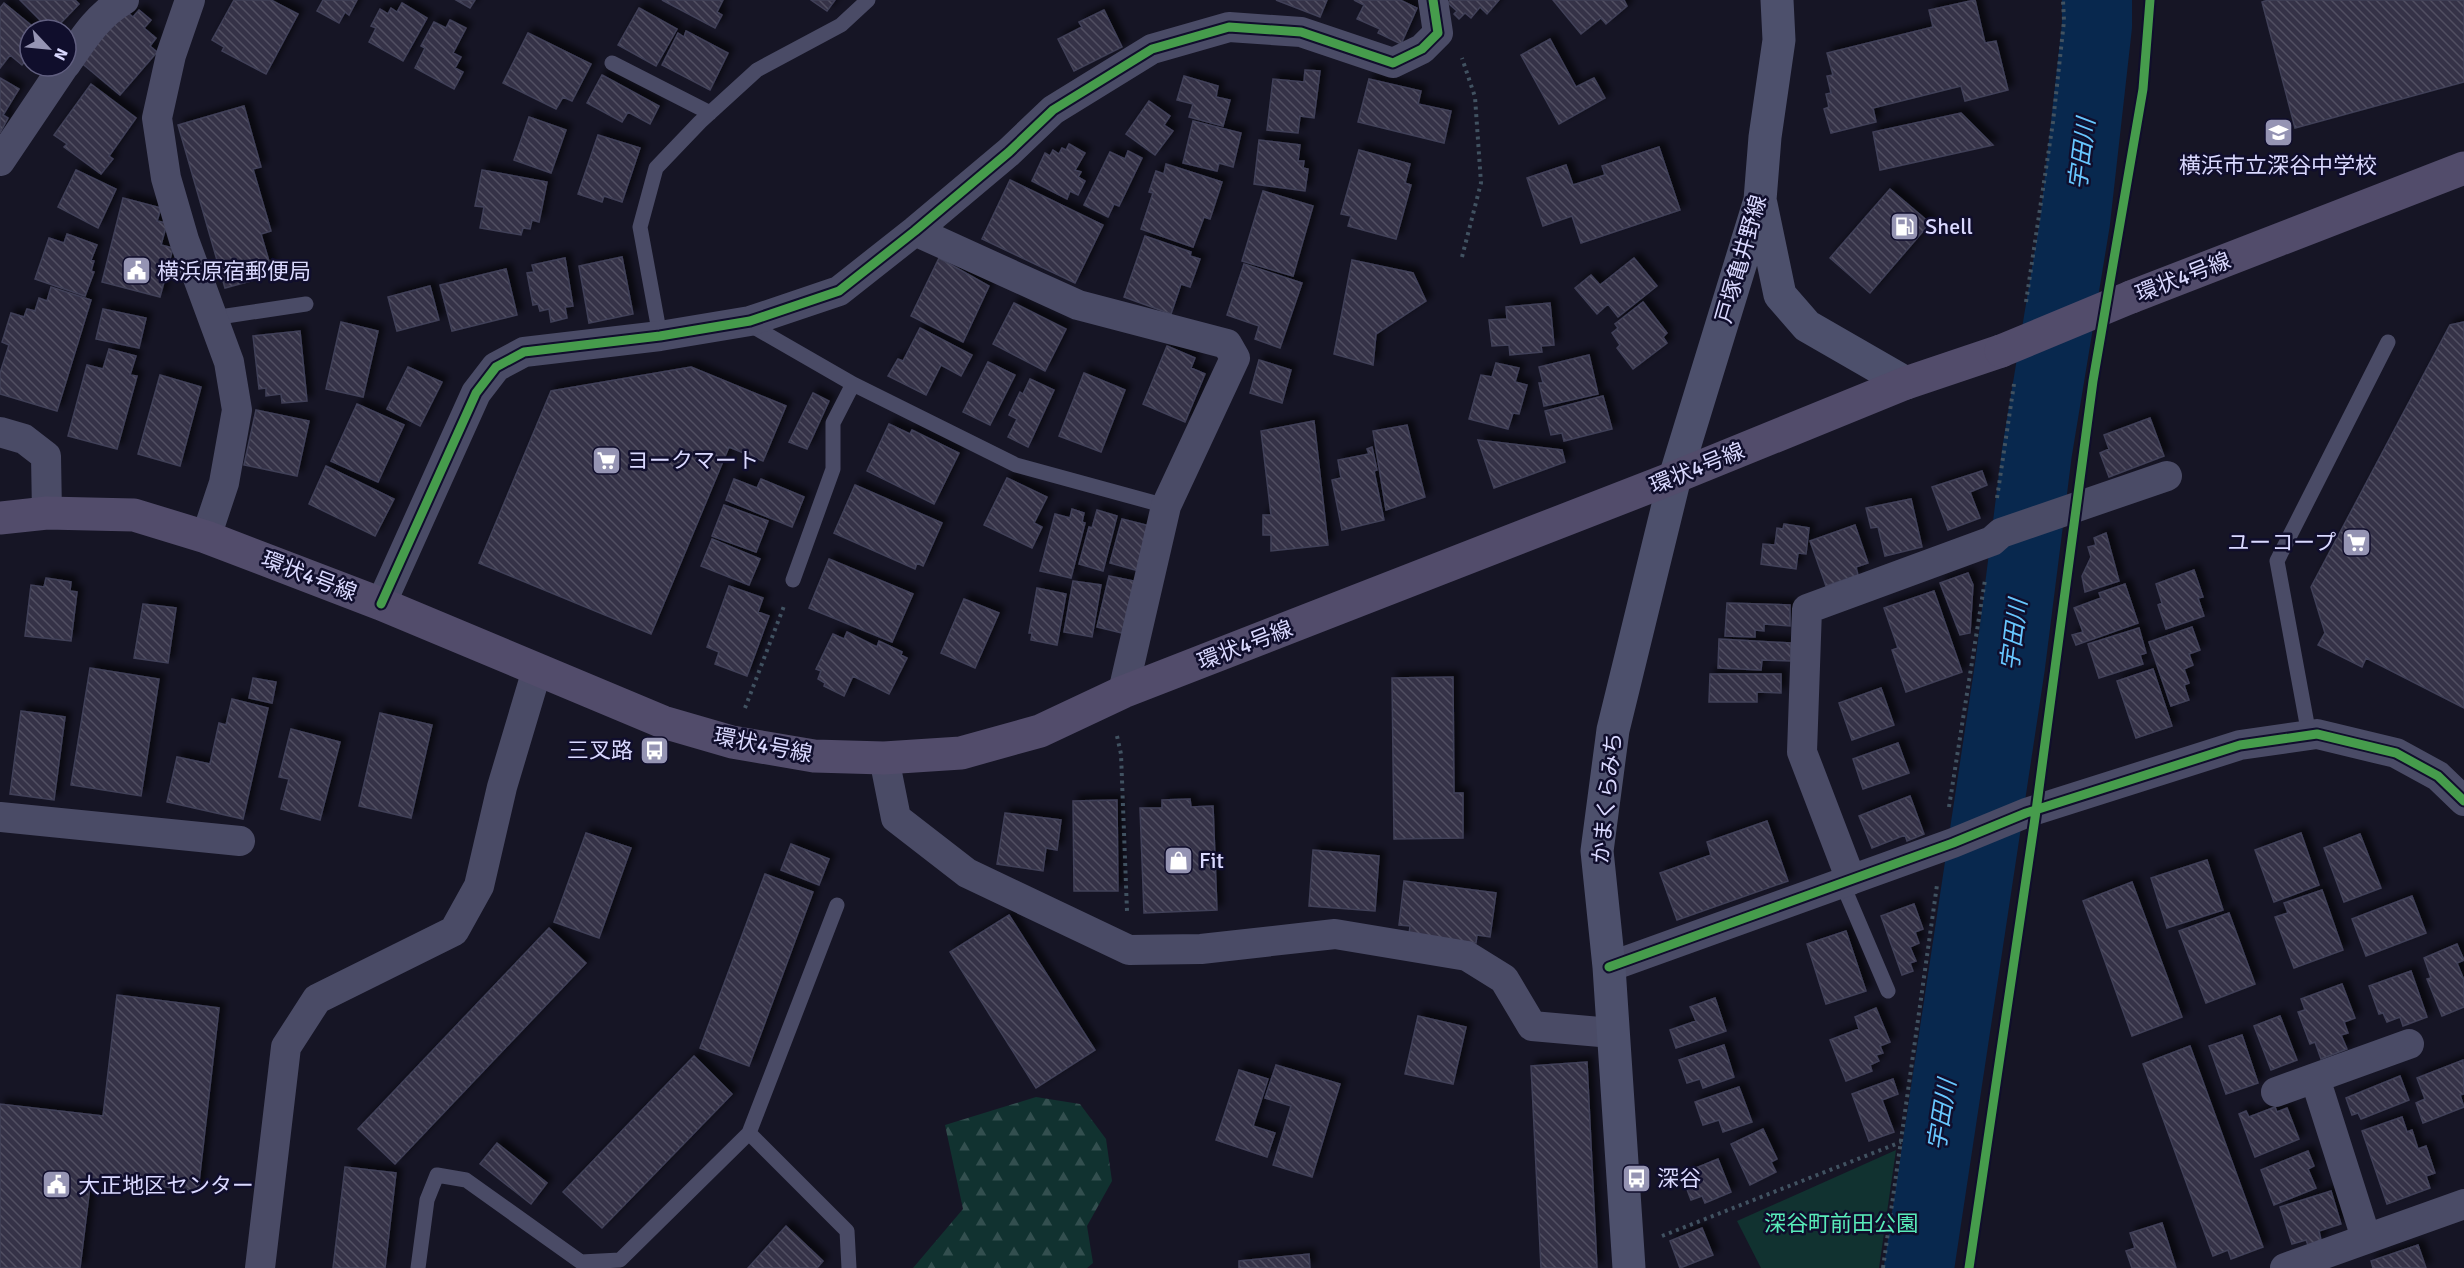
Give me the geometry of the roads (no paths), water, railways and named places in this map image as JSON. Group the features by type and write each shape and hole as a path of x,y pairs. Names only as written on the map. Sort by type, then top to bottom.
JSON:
{"main road":[{"name":"戸塚亀井野線","path":"1676,477 1761,200 1765,137 1779,40 1777,0"},
{"name":"環状4号線","path":"0,518 47,513 134,515 206,537 381,604 663,722 732,742 814,756 884,758 961,753 1040,731 1116,696 1676,477 1906,383 2008,365 2131,297 2464,168"},
{"path":"1761,200 1780,295 1807,326 1906,383"},
{"name":"かまくらみち","path":"1628,1259 1609,967 1597,851 1611,741 1676,477"}],"street":[{"path":"78,46 110,9 124,0"},
{"path":"190,0 171,55 157,118 166,178 184,240 229,362 237,410 224,483 206,537"},
{"path":"381,604 476,393 496,367 524,352 660,336 744,322 838,291 915,231 1009,152 1053,110 1152,49 1228,27 1301,32 1393,63 1422,49 1438,33 1433,0"},
{"path":"0,161 56,78"},
{"path":"915,231 1078,305 1227,344 1235,358 1166,506 1116,696"},
{"path":"0,432 24,439 46,456 47,513"},
{"path":"1847,881 1802,752 1807,609 2068,510 2168,476"},
{"path":"260,1268 286,1047 317,999 454,931 479,886 502,788 537,670"},
{"path":"1609,967 1948,844 2026,813 2240,746 2317,734 2396,753 2438,776 2464,801"},
{"path":"884,758 896,818 967,873 1129,950 1201,949 1335,934 1467,956 1504,978 1532,1026 1612,1033"},
{"path":"0,817 240,842"},
{"path":"2276,1092 2409,1044"},
{"path":"2315,1078 2366,1238"},
{"path":"2285,1268 2464,1204"}],"lane":[{"path":"660,336 640,227 656,168 710,113 757,70 841,25 868,0"},
{"path":"612,63 710,113"},
{"path":"213,318 306,304"},
{"path":"744,322 853,384 1016,465 1166,506"},
{"path":"2309,735 2277,561 2388,342"},
{"path":"793,580 833,469 833,423 853,384"},
{"path":"1847,881 1888,991"},
{"path":"418,1268 427,1200 437,1175 466,1180 581,1262 620,1260 748,1132 837,905"},
{"path":"748,1132 847,1232 849,1268"}],"waterway":[{"name":"宇田川","path":"1919,1268 2010,666 2037,452 2075,222 2097,26 2097,0"}],"place":[{"name":"横浜市立深谷中学校","path":"2278,133"},
{"name":"Shell","path":"1904,226"},
{"name":"横浜原宿郵便局","path":"136,271"},
{"name":"ヨークマート","path":"606,460"},
{"name":"ユーコープ","path":"2357,542"},
{"name":"三叉路","path":"654,750"},
{"name":"Fit","path":"1178,860"},
{"name":"深谷","path":"1636,1178"},
{"name":"大正地区センター","path":"57,1185"}],"park label":[{"name":"深谷町前田公園","path":"1841,1223"}]}
